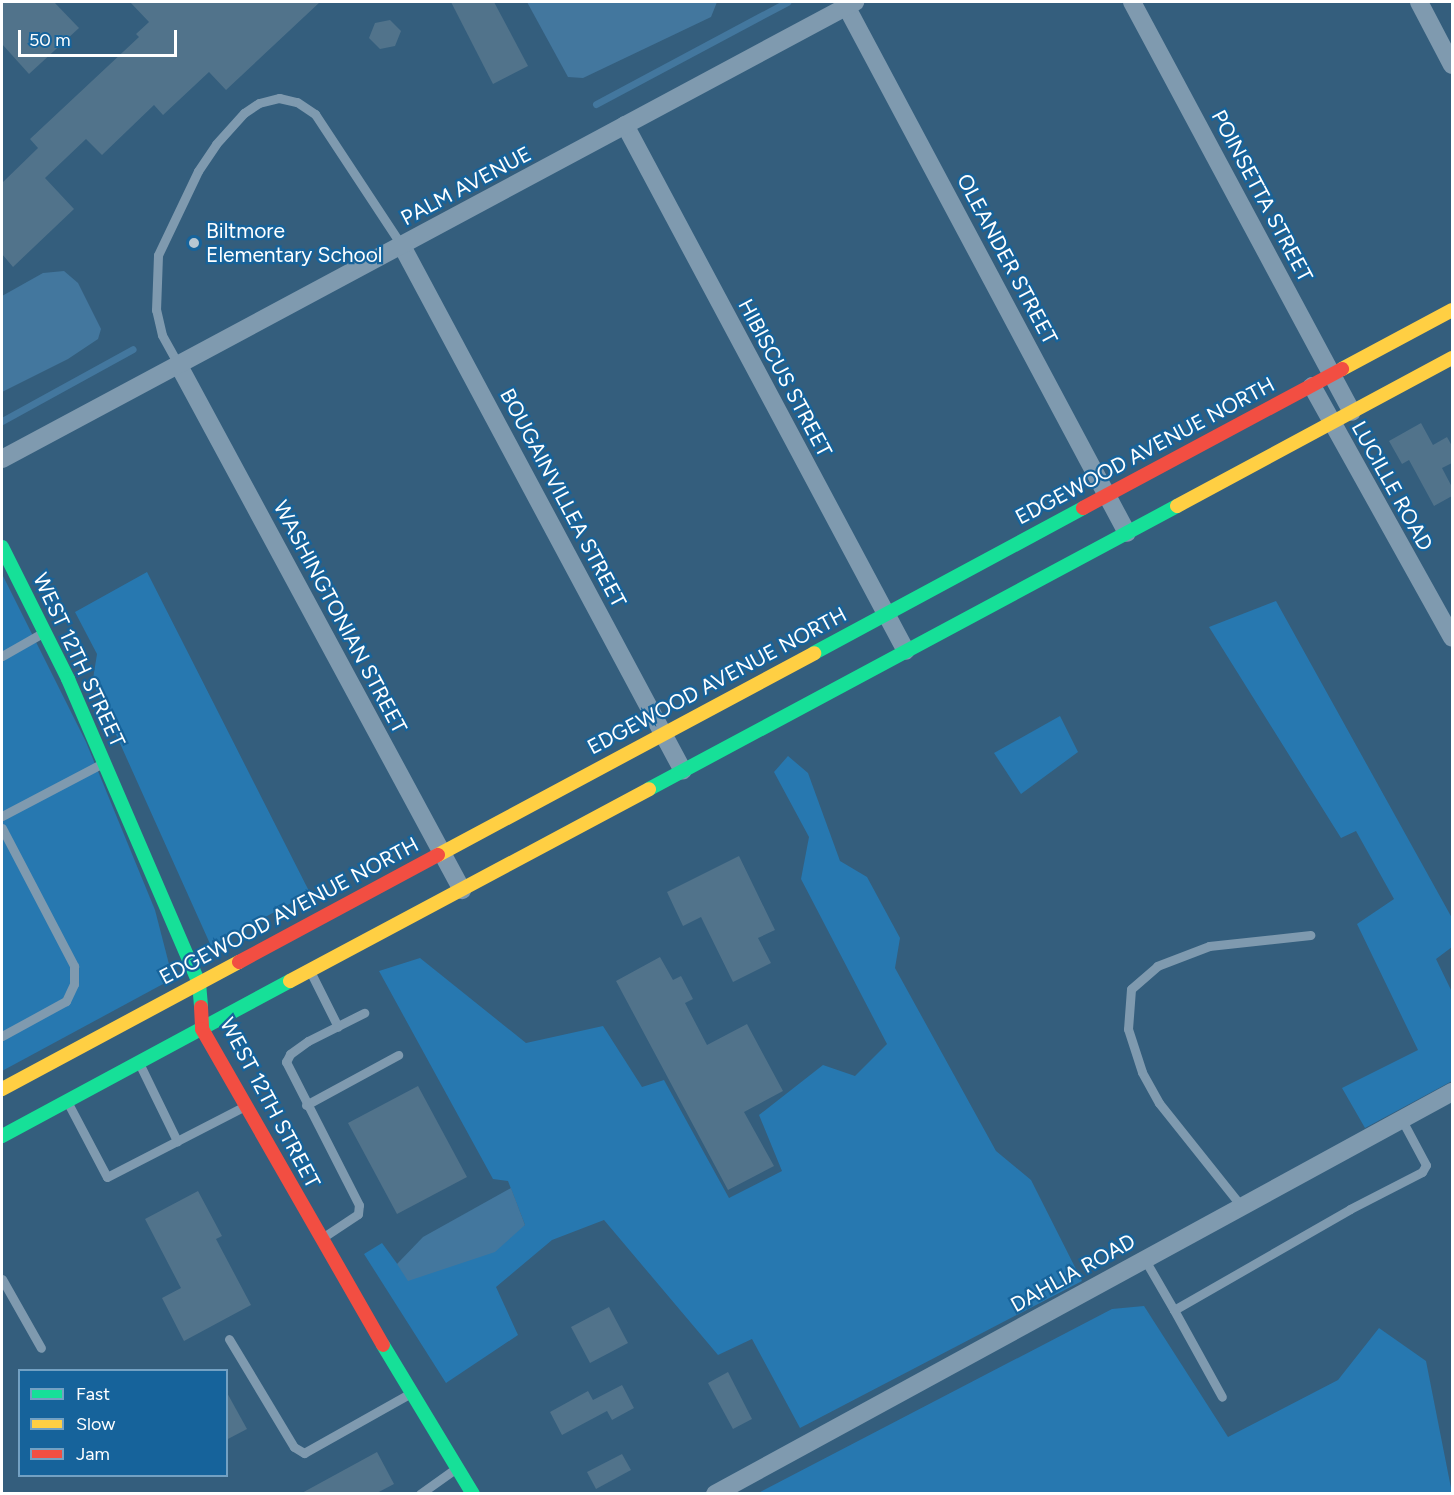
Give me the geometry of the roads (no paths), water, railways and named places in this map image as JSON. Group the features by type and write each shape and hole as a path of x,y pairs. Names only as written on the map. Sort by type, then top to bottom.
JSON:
{"main road":[{"name":"EDGEWOOD AVENUE NORTH","path":"2,1089 1452,310"},
{"path":"2,1136 1452,358"},
{"name":"WEST 12TH STREET","path":"2,547 46,632 198,983 202,1029 320,1239 474,1494"}],"street":[{"name":"POINSETTA STREET","path":"1132,2 1352,412"},
{"path":"1419,2 1452,65"},
{"name":"PALM AVENUE","path":"2,459 851,4"},
{"name":"OLEANDER STREET","path":"851,4 1127,533"},
{"name":"HIBISCUS STREET","path":"625,125 906,651"},
{"name":"BOUGAINVILLEA STREET","path":"402,246 683,771"},
{"name":"WASHINGTONIAN STREET","path":"178,364 462,890"},
{"name":"LUCILLE ROAD","path":"1312,386 1452,639"},
{"name":"DAHLIA ROAD","path":"715,1494 1452,1092"}],"lane":[{"path":"178,364 162,335 156,310 158,255 198,171 223,136 259,102 279,98 297,102 315,114 402,246"},
{"path":"2,656 46,632"},
{"path":"2,816 104,762"},
{"path":"2,828 74,966 74,984 66,1000 2,1036"},
{"path":"1242,1207 1159,1103 1142,1072 1128,1029 1131,989 1157,966 1209,946 1310,935"},
{"path":"310,972 338,1027"},
{"path":"320,1239 358,1214 359,1205 286,1062 290,1054 308,1041 364,1013"},
{"path":"306,1105 398,1055"},
{"path":"139,1063 177,1141"},
{"path":"67,1101 107,1177 245,1105"},
{"path":"1174,1310 1350,1209 1422,1172 1426,1166 1402,1120"},
{"path":"1145,1260 1222,1397"},
{"path":"2,1279 41,1348"},
{"path":"229,1339 294,1447 304,1453 411,1393"},
{"path":"420,1494 457,1467"}],"waterway":[{"path":"596,104 787,2"},
{"path":"2,421 133,349"}],"place":[{"name":"Biltmore Elementary School","path":"194,243"}]}
